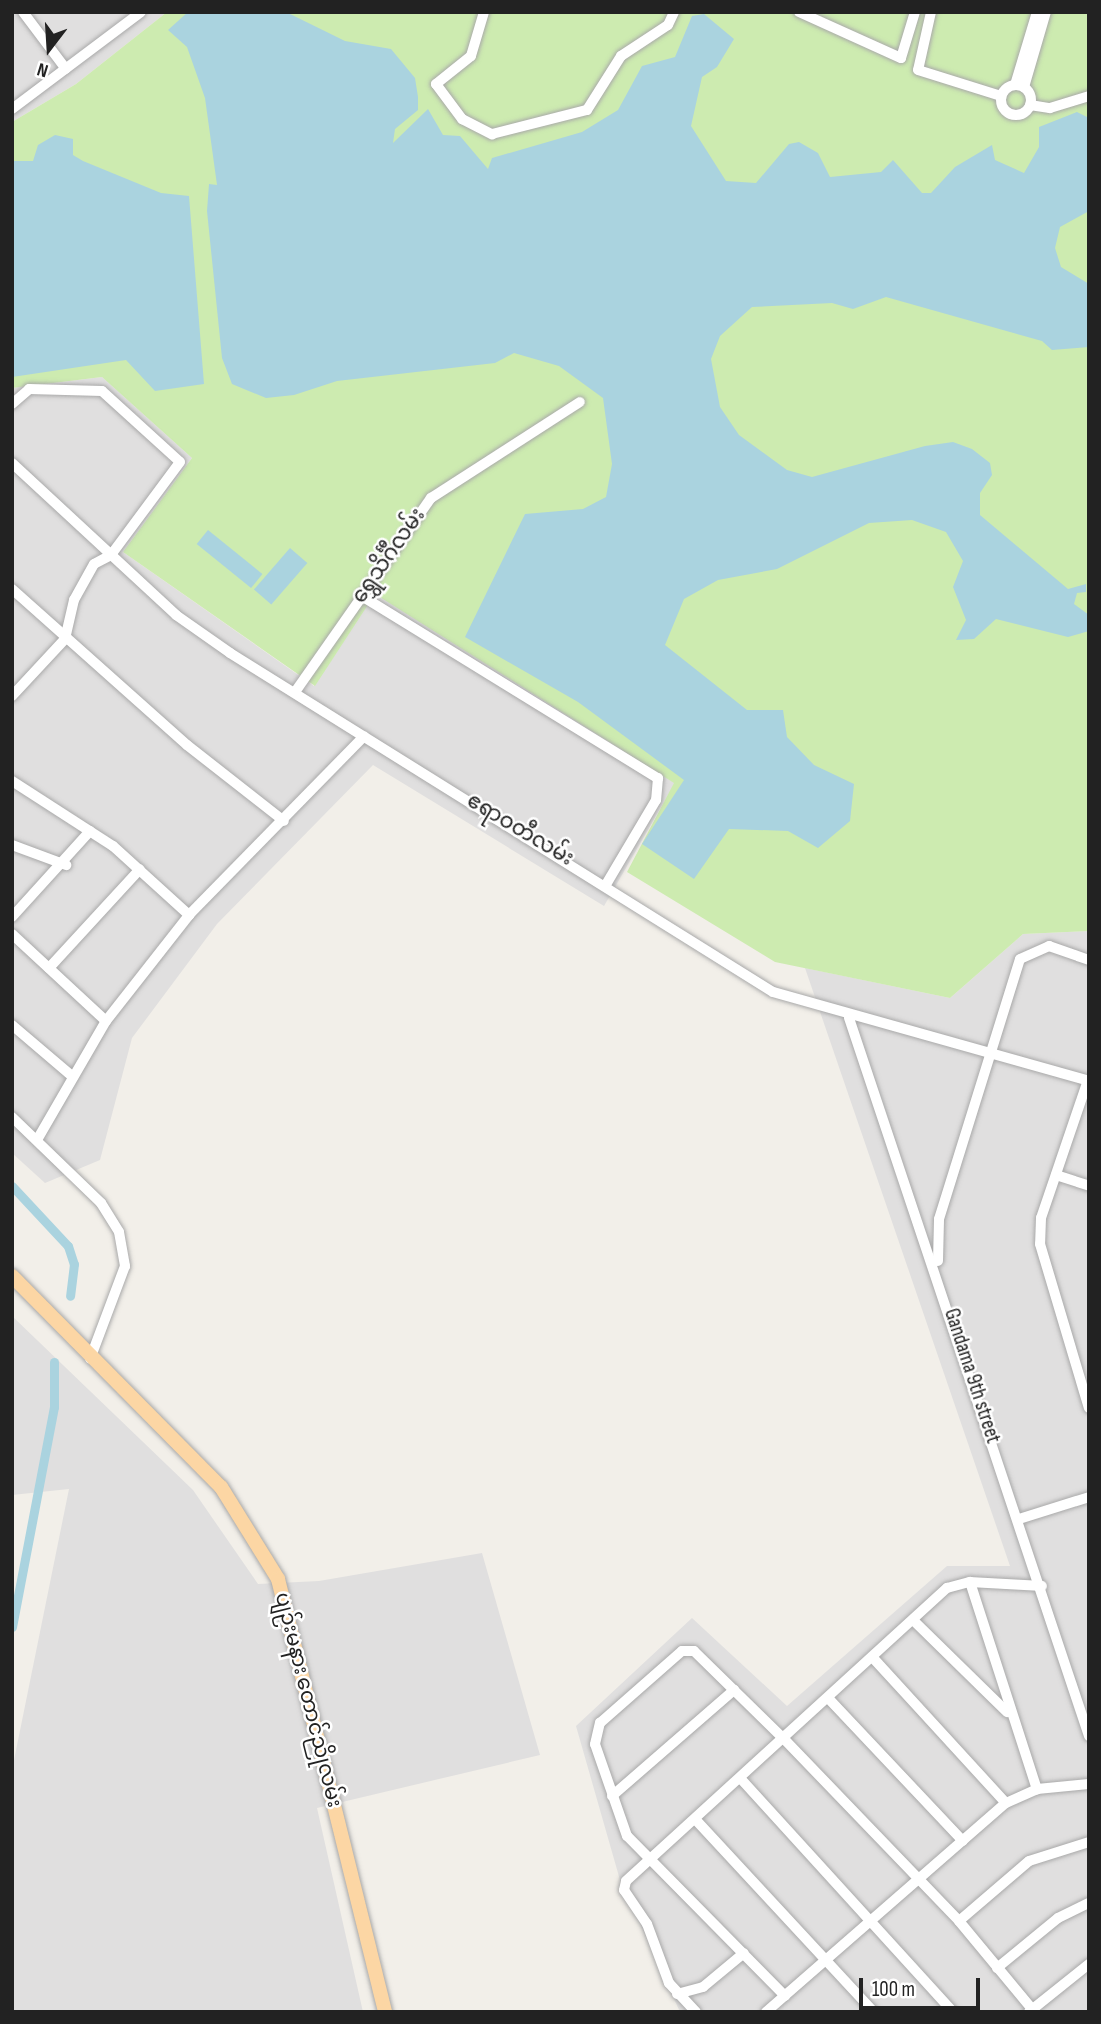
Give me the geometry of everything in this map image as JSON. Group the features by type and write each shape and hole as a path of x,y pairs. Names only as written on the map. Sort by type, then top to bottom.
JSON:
{"main road":[{"name":"ပျဉ်းမနား တောင်ညိုလမ်း","path":"12,1276 90,1359 221,1487 278,1578 385,2012"}],"street":[{"path":"23,12 66,69"},
{"path":"12,109 141,12"},
{"path":"484,12 471,57 436,84 462,119 492,134 587,110 621,56 668,25 674,12"},
{"path":"799,12 901,58 915,12"},
{"path":"931,12 918,69 1001,96 1011,114 1030,105 1050,108 1089,96"},
{"path":"1030,105 1019,86 1037,12"},
{"path":"1001,96 1019,86 1046,12"},
{"path":"12,404 29,389 102,391 176,456 179,466 111,555 94,564 82,581 65,639 13,691"},
{"name":"ရွှေသိင်္ဂီလမ်း","path":"295,692 360,595 431,498 580,402"},
{"name":"ဧရာဝတီလမ်း","path":"12,463 176,615 364,736 607,883 774,992 849,1018 1088,1080"},
{"path":"12,589 65,639 284,821"},
{"path":"360,595 658,778 656,800 607,883"},
{"path":"37,1140 106,1021 189,915 254,843 284,821 364,736"},
{"path":"12,781 90,831 139,869 189,915"},
{"path":"12,916 66,865 90,831"},
{"path":"12,845 66,865"},
{"path":"49,968 139,869"},
{"path":"12,934 106,1021"},
{"path":"938,1272 939,1219 987,1054 1020,959 1049,947 1089,960"},
{"name":"Gandama 9th street","path":"849,1018 938,1272 1089,1736"},
{"path":"12,1025 73,1077"},
{"path":"1088,1080 1056,1175 1040,1244 1089,1408"},
{"path":"12,1118 101,1203 119,1231 125,1266 90,1359"},
{"path":"1056,1175 1089,1185"},
{"path":"1019,1518 1089,1497"},
{"path":"696,2012 677,1994 624,1891 650,1860 915,1622 947,1588 970,1582 1042,1586"},
{"path":"970,1582 1009,1714 1037,1789"},
{"path":"915,1622 1009,1714"},
{"path":"785,1996 627,1836 612,1797 595,1730 682,1651 694,1651 785,1740 959,1921 1031,2011 1089,1964"},
{"path":"874,1659 1006,1802"},
{"path":"612,1797 734,1690"},
{"path":"829,1699 963,1841"},
{"path":"741,1779 875,1920 953,2012"},
{"path":"766,2012 875,1920 1006,1802 1037,1789 1089,1784"},
{"path":"695,1819 830,1957 871,2008 858,2012"},
{"path":"959,1921 1029,1861 1089,1842"},
{"path":"997,1968 1058,1918 1089,1903"},
{"path":"677,1994 703,1987 744,1953"}],"shaded area":[{"path":"12,12 167,12 76,84 12,122"},
{"path":"102,377 192,458 123,552 314,686 375,593 675,783 604,906 373,765 217,924 132,1038 100,1160 45,1183 12,1153 12,388"},
{"path":"1089,931 1089,2012 680,2012 620,1880 576,1726 692,1618 787,1706 947,1566 1010,1566 805,968 950,998 1023,934"},
{"path":"12,1316 193,1490 258,1584 319,1581 482,1553 540,1755 317,1808 363,2012 12,2012 12,1770 69,1489 12,1495"}],"green space":[{"path":"167,12 1089,12 1089,931 1023,934 950,998 775,962 627,872 674,783 375,594 315,686 123,552 192,458 102,377 12,388 12,122 76,84"}],"water":[{"path":"188,12 286,12 345,41 391,49 415,78 418,97 418,110 395,129 393,143 428,109 443,135 460,136 488,169 492,158 582,132 618,110 642,66 675,57 692,16 704,14 734,39 717,67 702,77 691,126 726,181 756,183 789,144 799,142 818,153 830,177 881,172 893,160 922,193 931,193 955,167 992,145 995,160 1024,173 1039,147 1039,127 1077,112 1089,118 1089,211 1060,227 1055,248 1061,267 1089,284 1089,347 1052,350 1042,341 886,297 853,309 832,303 752,307 720,336 711,359 720,407 739,435 787,470 812,477 925,446 953,442 972,449 990,463 992,475 980,493 980,515 1068,589 1086,584 1086,592 1077,593 1074,604 1089,615 1089,631 1068,637 996,619 974,639 956,640 966,620 953,587 963,561 946,532 912,520 869,523 777,569 718,580 684,599 665,645 747,710 783,710 787,737 814,765 854,784 850,821 818,848 788,831 729,829 694,879 642,844 684,780 578,702 465,637 525,514 583,509 606,497 612,464 603,398 559,366 514,353 495,363 337,381 294,395 266,398 232,384 222,358 207,211 209,184 217,185 205,98 187,47 168,30"},
{"path":"55,135 73,139 73,155 83,161 161,193 189,196 204,384 155,391 126,360 12,377 12,161 33,161 38,145"},
{"path":"208,530 262,574 251,588 197,544"},
{"path":"290,548 307,563 271,605 254,590"}],"waterway":[{"path":"12,1186 68,1246 74,1264 70,1296"},
{"path":"12,1627 54,1407 54,1362"}]}
